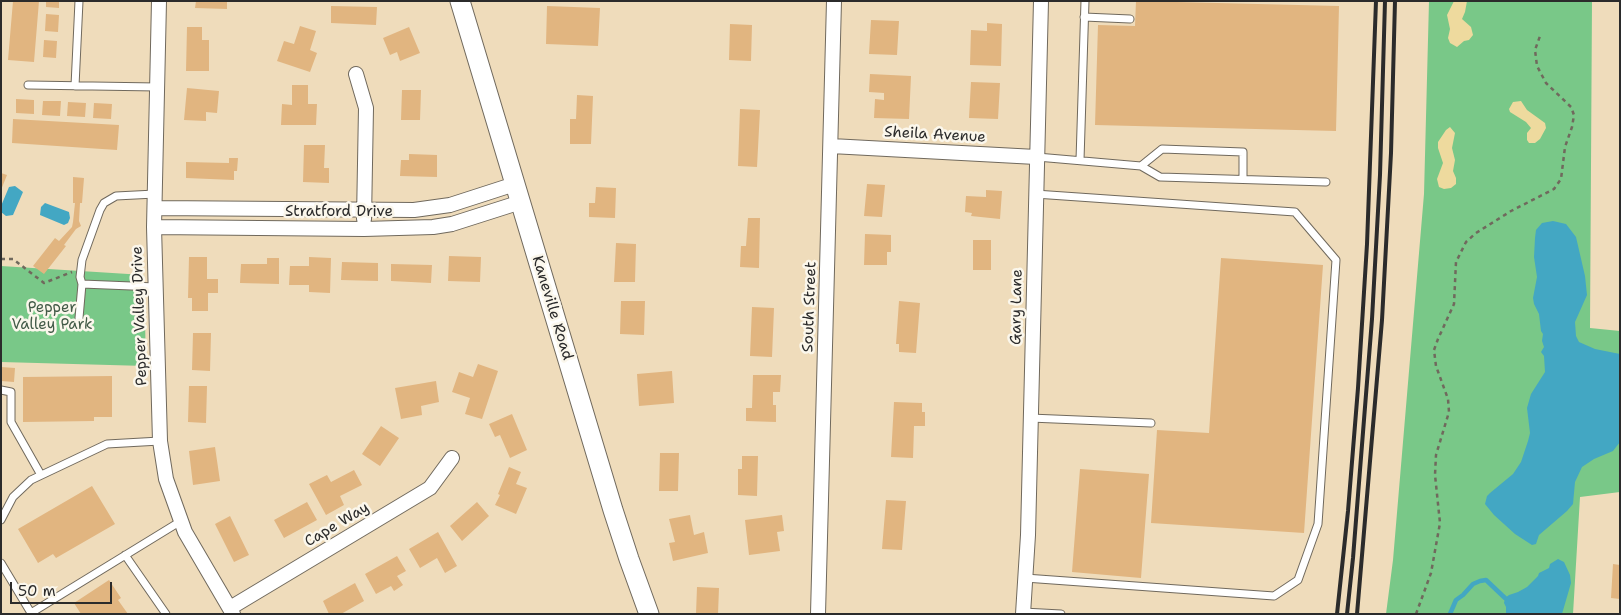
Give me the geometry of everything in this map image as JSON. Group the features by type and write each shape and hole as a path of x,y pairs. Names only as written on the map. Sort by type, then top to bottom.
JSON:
{"main road":[{"name":"Kaneville Road","path":"460,1 613,510 649,614"}],"street":[{"name":"Pepper Valley Drive","path":"159,1 154,227 160,441 166,480 185,532 232,611"},
{"name":"South Street","path":"818,614 834,1"},
{"name":"Gary Lane","path":"1023,613 1041,1"},
{"path":"356,74 366,108 364,229"},
{"name":"Sheila Avenue","path":"831,146 1036,157"},
{"name":"Stratford Drive","path":"155,201 364,210 414,210 518,193"},
{"name":"Stratford Drive","path":"154,227 364,229 433,227 452,224 518,193"},
{"name":"Cape Way","path":"232,611 430,488 452,458"}],"lane":[{"path":"75,86 79,1"},
{"path":"1080,160 1085,1"},
{"path":"1084,17 1130,19"},
{"path":"28,85 157,87"},
{"path":"1141,166 1162,149 1243,152 1243,179"},
{"path":"1036,157 1141,166 1160,176 1326,182"},
{"path":"1025,578 1274,596 1298,580 1318,524 1336,260 1294,212 1035,194"},
{"path":"79,318 82,284 80,268 104,203 116,196 155,201"},
{"path":"82,284 156,287"},
{"path":"1,390 11,392 11,422 41,475"},
{"path":"1030,418 1151,423"},
{"path":"1,520 13,497 31,480 41,475 107,444 160,441"},
{"path":"1,563 32,613 181,521"},
{"path":"125,555 166,614"},
{"path":"1023,613 1060,614"}],"path":[{"path":"1416,614 1431,573 1439,529 1435,476 1436,455 1449,412 1448,398 1436,366 1434,350 1454,304 1456,262 1466,242 1476,233 1511,211 1554,188 1561,178 1566,147 1572,127 1574,115 1572,107 1546,83 1537,66 1535,50 1540,36"},
{"path":"1,259 13,259 44,282 80,268"}],"green space":[{"path":"1429,1 1592,1 1590,328 1620,331 1620,492 1580,497 1573,614 1386,614 1393,560 1424,194"},
{"name":"Pepper Valley Park","path":"1,266 144,275 146,366 1,362"}],"sand":[{"path":"1454,1 1467,1 1462,19 1471,27 1473,35 1469,40 1464,41 1457,47 1450,43 1448,38 1450,29 1447,15"},
{"path":"1521,101 1527,110 1545,123 1546,128 1540,139 1535,143 1529,143 1527,140 1527,133 1531,128 1526,122 1510,112 1509,109 1513,102"},
{"path":"1450,127 1455,133 1452,148 1455,160 1453,171 1456,184 1451,188 1444,189 1439,187 1437,179 1443,163 1438,142"}],"water":[{"path":"15,186 23,192 13,215 6,216 1,212 1,206 9,187"},
{"path":"45,203 69,212 70,218 68,223 64,225 40,215 41,207"},
{"path":"1553,221 1566,224 1576,237 1585,276 1587,295 1575,322 1576,336 1579,342 1595,349 1620,354 1620,442 1613,451 1594,459 1582,467 1575,482 1573,504 1539,535 1536,544 1532,545 1515,534 1485,504 1487,496 1513,474 1521,462 1530,433 1527,408 1531,394 1545,372 1544,356 1541,352 1544,347 1542,341 1543,334 1533,298 1537,277 1534,257 1535,238 1536,230 1542,223"},
{"path":"1558,559 1564,562 1570,575 1571,583 1562,614 1506,614 1505,598 1527,587 1539,573 1549,568 1550,564"}],"building":[{"path":"13,1 39,1 34,62 8,60"},
{"path":"46,1 59,1 59,8 46,7"},
{"path":"196,1 227,1 227,9 195,8"},
{"path":"1136,1 1339,6 1336,131 1095,125 1098,25 1135,26"},
{"path":"331,6 377,7 376,25 331,23"},
{"path":"547,6 600,8 598,46 546,44"},
{"path":"46,14 59,15 58,32 45,31"},
{"path":"871,20 899,21 897,55 869,54"},
{"path":"987,23 1002,24 1001,66 970,65 971,30 987,31"},
{"path":"730,24 752,25 751,61 729,60"},
{"path":"300,26 316,31 310,50 317,53 310,72 277,61 284,41 294,44"},
{"path":"187,27 202,27 202,40 209,40 209,71 186,71"},
{"path":"409,27 420,53 400,61 397,52 390,55 383,38"},
{"path":"44,40 57,41 56,58 43,57"},
{"path":"870,74 911,76 909,119 874,118 875,99 884,100 884,93 869,92"},
{"path":"971,82 1000,83 998,119 969,118"},
{"path":"292,85 308,85 308,104 317,104 316,125 281,125 282,104 292,105"},
{"path":"187,88 219,91 217,113 206,112 206,121 184,120"},
{"path":"402,90 421,90 420,120 401,120"},
{"path":"577,95 593,96 591,144 570,144 570,119 576,119"},
{"path":"16,99 34,100 34,114 16,113"},
{"path":"43,101 61,101 60,116 42,115"},
{"path":"68,102 86,103 85,117 67,116"},
{"path":"94,103 112,104 111,119 93,118"},
{"path":"740,109 760,110 757,167 738,166"},
{"path":"13,119 119,125 117,150 12,143"},
{"path":"304,145 325,145 324,168 329,168 329,183 303,182"},
{"path":"409,154 437,155 437,177 400,176 401,160 409,160"},
{"path":"229,158 238,158 237,171 234,171 234,180 186,178 186,162 229,163"},
{"path":"1,173 7,175 1,190"},
{"path":"73,177 84,178 82,203 80,203 79,221 81,226 76,229 64,245 66,246 44,274 33,266 55,238 59,241 72,227 75,203 73,203"},
{"path":"867,184 885,185 882,217 864,216"},
{"path":"596,187 616,188 615,218 589,217 589,203 595,203"},
{"path":"986,190 1002,191 1000,219 971,216 972,213 965,212 966,196 986,197"},
{"path":"748,218 760,218 759,268 740,267 741,246 746,246"},
{"path":"865,234 891,235 891,252 887,252 887,265 864,265"},
{"path":"973,240 991,240 991,270 973,270"},
{"path":"616,243 636,244 635,282 614,282"},
{"path":"449,256 481,257 480,282 448,281"},
{"path":"189,257 207,257 207,279 218,279 218,293 208,293 208,311 192,311 192,298 188,298"},
{"path":"309,257 331,258 330,293 309,292 309,285 289,285 290,266 309,266"},
{"path":"267,258 279,258 279,284 240,283 241,264 267,264"},
{"path":"1221,258 1323,265 1304,533 1151,523 1157,430 1209,433"},
{"path":"342,262 378,263 378,281 341,280"},
{"path":"391,264 432,265 431,283 391,281"},
{"path":"621,301 645,301 644,335 620,334"},
{"path":"899,301 920,303 916,353 899,352 899,344 896,344"},
{"path":"752,307 774,308 772,357 750,356"},
{"path":"193,333 211,333 210,371 192,370"},
{"path":"478,364 498,371 482,419 465,414 470,398 452,392 459,372 473,377"},
{"path":"1,367 15,368 14,382 1,381"},
{"path":"672,371 674,403 639,406 637,374"},
{"path":"753,375 781,375 780,392 773,392 773,405 776,405 776,422 746,421 746,408 752,408"},
{"path":"112,376 112,417 94,417 94,421 23,422 23,377"},
{"path":"436,381 439,402 421,406 422,415 401,419 395,388"},
{"path":"189,386 207,386 206,423 188,422"},
{"path":"894,402 922,403 922,412 925,412 925,426 914,426 913,458 891,457"},
{"path":"512,414 527,450 510,458 500,435 495,437 489,424"},
{"path":"381,426 399,438 380,466 362,454"},
{"path":"215,447 220,481 193,485 189,451"},
{"path":"660,453 679,453 678,491 659,491"},
{"path":"742,456 758,456 757,496 738,495 738,469 742,469"},
{"path":"509,467 521,472 516,484 527,488 516,514 495,505"},
{"path":"1080,469 1149,474 1141,578 1072,572"},
{"path":"354,470 362,485 340,496 344,505 326,515 309,484 327,475 331,482"},
{"path":"92,486 115,524 56,558 53,554 38,563 18,529"},
{"path":"886,500 906,501 902,550 882,549"},
{"path":"307,502 317,520 284,538 274,520"},
{"path":"477,502 489,516 462,541 450,526"},
{"path":"690,515 694,535 704,532 708,553 673,561 669,543 675,542 669,519"},
{"path":"782,515 784,531 777,532 780,551 749,555 745,520"},
{"path":"230,516 249,555 234,562 215,524"},
{"path":"438,532 457,566 445,573 437,558 420,568 409,549"},
{"path":"397,556 406,571 397,576 403,585 394,591 391,586 376,594 365,574"},
{"path":"1613,564 1620,565 1620,599 1611,598"},
{"path":"109,580 121,598 118,600 128,614 81,614 74,603"},
{"path":"355,583 364,601 341,614 329,614 323,601"},
{"path":"697,587 719,588 718,614 696,614"}],"waterway":[{"path":"1450,614 1456,600 1473,584 1480,581 1486,580 1505,598"}],"railway":[{"path":"1337,614 1358,388 1367,244 1376,1"},
{"path":"1347,614 1372,319 1380,175 1385,1"},
{"path":"1357,614 1382,320 1391,153 1395,1"}]}
